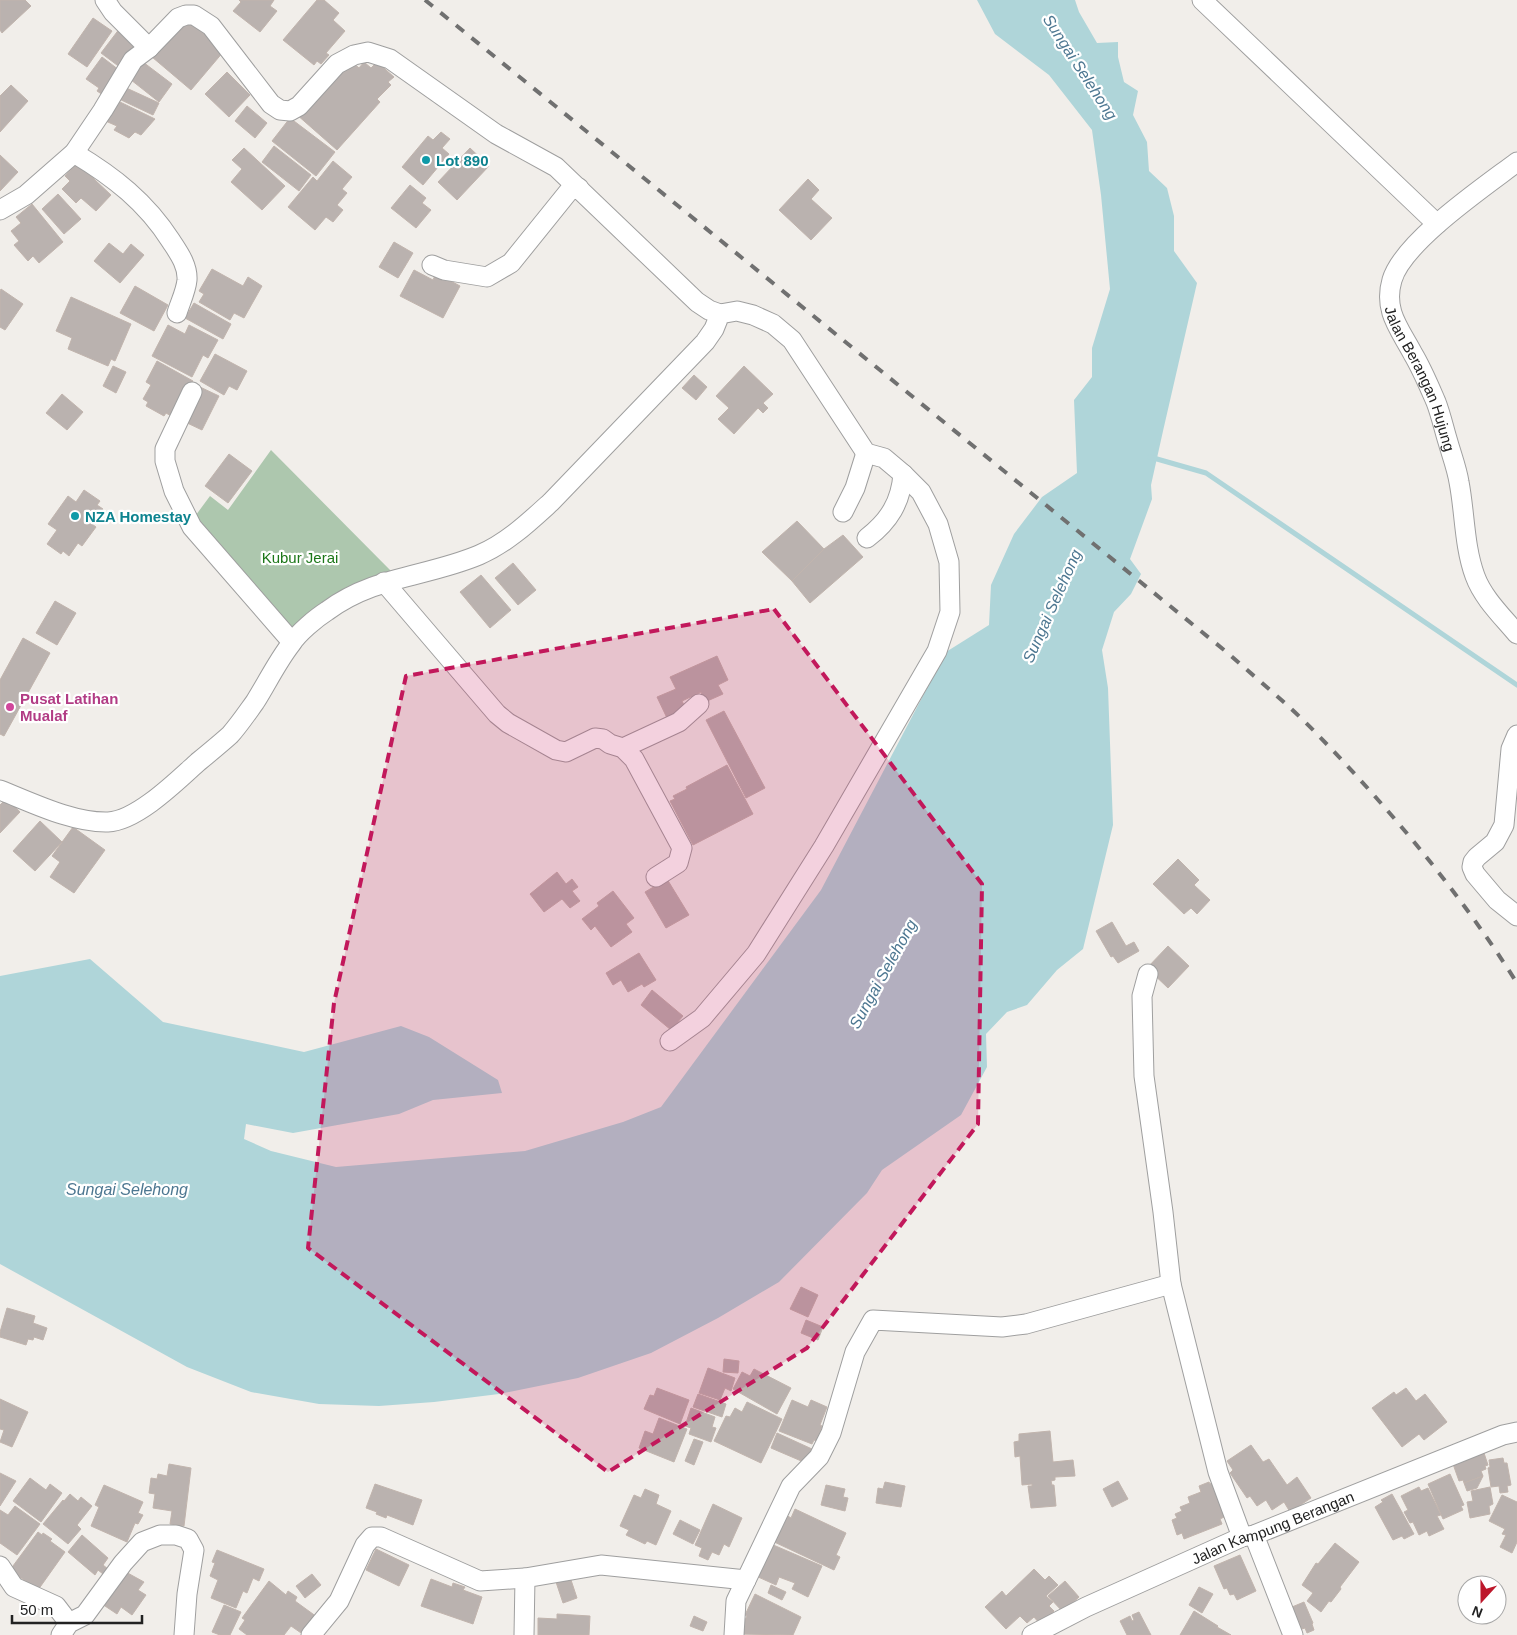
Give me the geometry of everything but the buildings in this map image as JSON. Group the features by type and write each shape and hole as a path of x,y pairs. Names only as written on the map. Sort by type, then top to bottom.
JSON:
{"street":[{"path":"105,0 113,12 148,48"},
{"path":"1202,0 1437,224"},
{"path":"0,210 26,195 74,153 103,110 132,60 148,48 178,18 186,15 194,16 211,26 271,104 280,110 290,111 299,106 337,64 346,58 361,53 378,55 390,59 496,134 556,167 697,302 709,310 720,314 737,310 753,314 773,324 792,340 806,358 866,453 884,458 921,492 938,524 950,562 950,612 937,651 824,846 756,954 702,1018 670,1041"},
{"path":"74,153 130,192 152,213 179,252 187,278 177,313"},
{"name":"Jalan Berangan Hujung","path":"1517,162 1437,224 1408,252 1397,267 1389,298 1396,325 1414,355 1436,404 1459,481 1470,560 1475,577 1485,596 1517,634"},
{"path":"432,265 444,270 487,277 511,262 569,191 579,188"},
{"path":"0,790 75,818 111,822 127,817 165,792 230,734 255,701 292,642 326,611 355,593 384,582 455,564 480,555 505,541 527,525 705,342 714,329 720,314"},
{"path":"192,392 165,449 165,461 174,491 192,527 292,642"},
{"path":"843,512 856,488 866,453"},
{"path":"867,538 879,529 894,511 902,488 902,474"},
{"path":"384,582 497,714 508,723 556,750 566,752 595,738 603,739 610,744 623,748 634,758 682,848 678,863 656,877"},
{"path":"623,748 679,722 699,704"},
{"path":"1517,735 1511,750 1513,766 1504,825 1495,842 1477,857 1472,867 1475,874 1497,900 1517,916"},
{"path":"1148,974 1142,996 1144,1076 1171,1284 1218,1472 1293,1635"},
{"path":"734,1635 736,1601 791,1486 818,1458 831,1433 855,1352 873,1320 1002,1327 1026,1324 1171,1284"},
{"name":"Jalan Kampung Berangan","path":"1032,1635 1086,1607 1248,1536 1494,1438 1517,1432"},
{"path":"0,1566 7,1587 56,1606 65,1629 85,1615 123,1563 142,1542 160,1535 176,1535 188,1539 194,1550 187,1594 184,1635"},
{"path":"311,1635 339,1601 365,1545 372,1537 381,1537 480,1581 525,1578 601,1565 746,1580"},
{"path":"524,1635 525,1578"}],"highlighted area":[{"path":"774,609 982,884 978,1124 807,1348 608,1472 308,1248 334,1003 406,676"}],"green space":[{"name":"Kubur Jerai","path":"271,450 392,572 293,632 193,519 210,496 228,510"}],"water":[{"name":"Sungai Selehong","path":"977,0 1075,0 1079,12 1097,43 1118,42 1118,57 1124,82 1138,91 1133,115 1147,142 1149,171 1167,188 1174,216 1174,251 1197,283 1151,485 1152,499 1130,559 1141,574 1131,594 1114,612 1102,650 1108,688 1113,825 1083,949 1057,970 1027,1005 1007,1012 986,1034 987,1067 961,1115 882,1170 867,1193 779,1282 718,1318 651,1353 578,1378 499,1394 379,1406 319,1404 251,1392 187,1367 0,1264 0,976 90,959 163,1022 304,1052 401,1026 429,1037 498,1080 502,1093 433,1100 399,1114 293,1133 246,1124 244,1139 271,1151 336,1167 525,1151 623,1122 661,1107 821,890 946,652 989,625 991,585 1014,534 1042,497 1077,473 1074,400 1092,377 1092,348 1110,289 1101,195 1092,130 1049,75 995,34"}],"waterway":[{"path":"1150,457 1206,473 1517,685"}],"railway":[{"path":"425,0 1229,654 1284,703 1306,723 1371,791 1423,853 1472,917 1517,983"}],"place":[{"name":"Lot 890","path":"426,160"},
{"name":"NZA Homestay","path":"75,516"},
{"name":"Pusat Latihan Mualaf","path":"10,707"}]}
